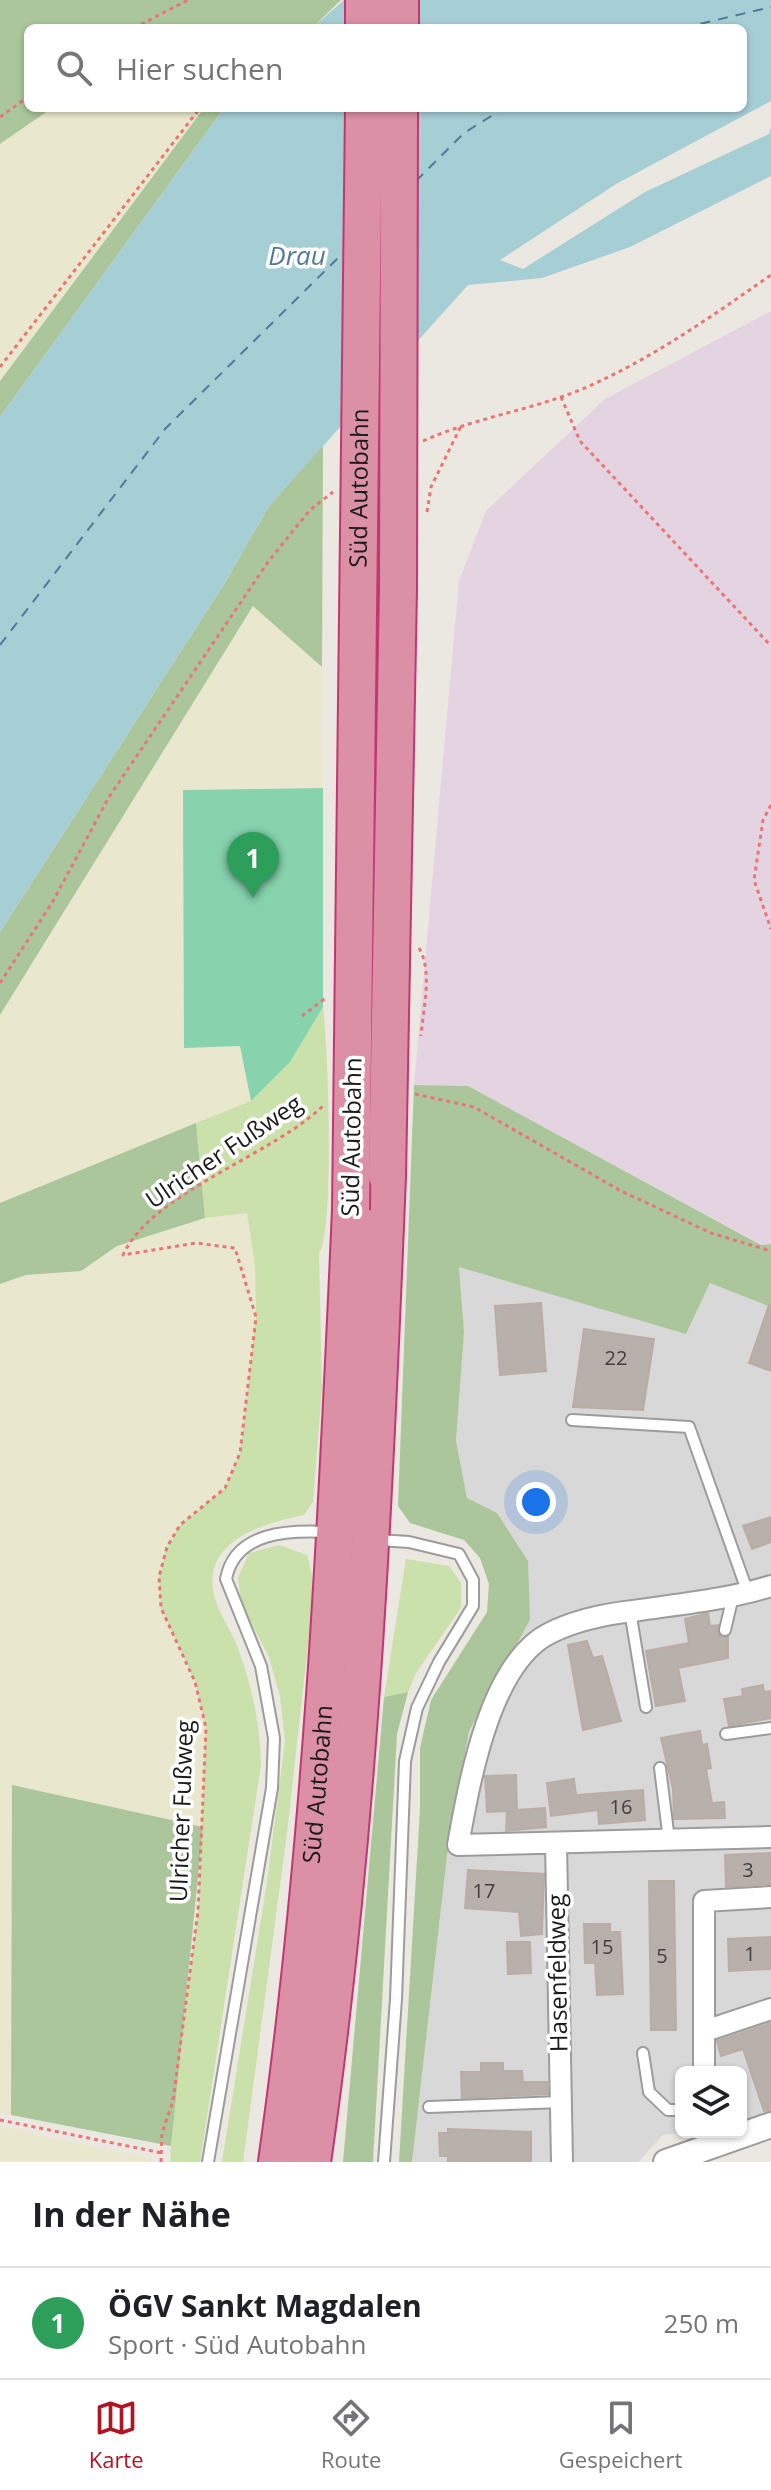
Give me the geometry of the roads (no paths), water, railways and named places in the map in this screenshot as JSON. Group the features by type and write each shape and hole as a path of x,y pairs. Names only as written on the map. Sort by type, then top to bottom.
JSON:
{"highway":[{"path":"364,0 364,24"},
{"path":"400,0 400,24"},
{"name":"Süd Autobahn","path":"277,2162 313,1850 336,1533 351,1210 364,112"},
{"name":"Süd Autobahn","path":"312,2162 352,1809 372,1540 387,1176 398,589 399,112"}],"street":[{"path":"771,1586 741,1595 630,1611 548,1633 528,1650 501,1691 485,1726 473,1766 458,1845 771,1837"},
{"name":"Hasenfeldweg","path":"556,1843 562,2162"},
{"path":"704,2066 704,1901 771,1897"},
{"path":"705,2031 771,2009"},
{"path":"666,2162 705,2140 771,2125"}],"lane":[{"path":"572,1420 689,1427 741,1595 725,1630"},
{"path":"208,2162 272,1788 274,1738 261,1666 226,1579 229,1564 249,1545 275,1532 336,1533"},
{"path":"372,1540 409,1542 459,1554 473,1580 473,1606 439,1662 417,1708 405,1761 396,1999 384,2162"},
{"path":"630,1611 646,1707"},
{"path":"726,1734 771,1728"},
{"path":"660,1768 669,1840"},
{"path":"643,2053 649,2092 668,2110 675,2110"},
{"path":"429,2107 561,2102"}],"water":[{"name":"Drau","path":"344,0 771,0 771,101 616,184 500,260 523,269 645,192 769,134 771,127 771,176 630,247 542,278 468,285 269,506 223,586 0,932 0,417 221,112 747,112 747,24 317,24"}],"place":[{"name":"ÖGV Sankt Magdalen","path":"253,898"}]}
